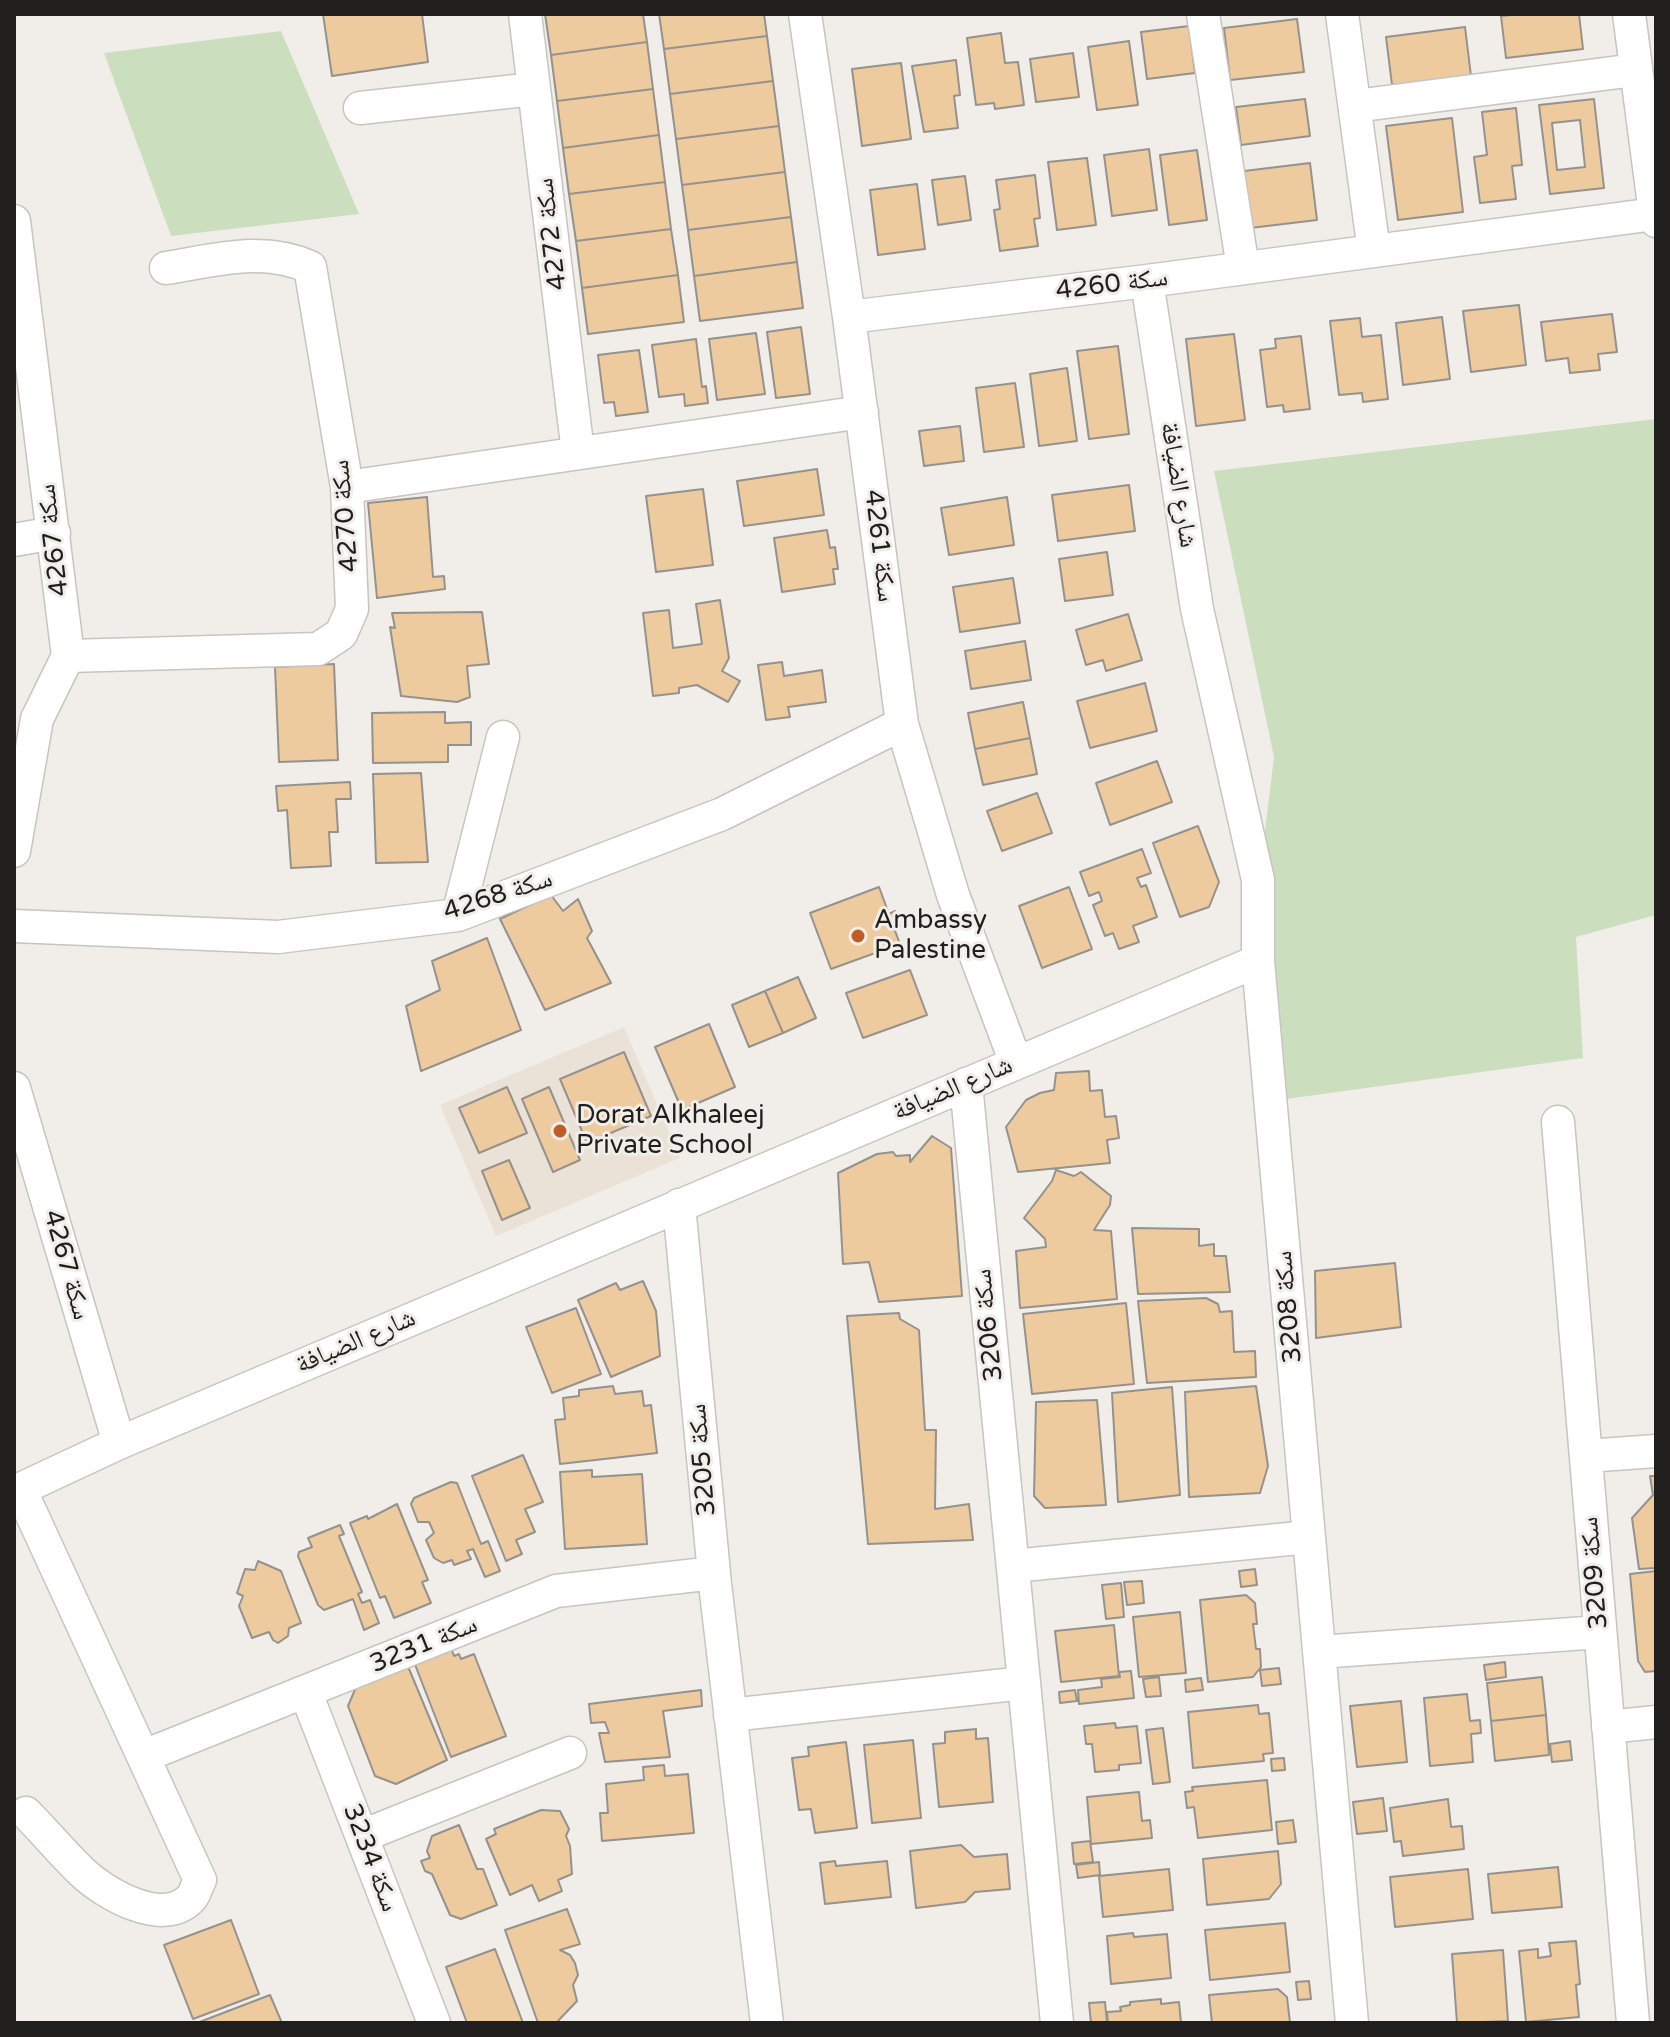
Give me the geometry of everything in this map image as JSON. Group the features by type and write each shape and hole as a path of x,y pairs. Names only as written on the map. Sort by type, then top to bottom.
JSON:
{"street":[{"name":"سكة 4272","path":"525,14 578,453"},
{"name":"سكة 4261","path":"805,14 862,412 902,724 953,895 1016,1063"},
{"path":"1203,14 1243,268"},
{"path":"1342,14 1374,251"},
{"path":"1629,14 1635,70 1650,127 1655,217"},
{"path":"1355,106 1635,70"},
{"path":"360,108 534,89"},
{"name":"سكة 4260","path":"849,317 1655,217"},
{"name":"سكة 4267","path":"14,221 68,656"},
{"name":"سكة 4270","path":"68,656 318,649 341,634 352,609 347,487 310,267 297,261 256,254 166,268"},
{"name":"شارع الضيافة","path":"17,1490 119,1443 1258,961 1258,880 1197,609 1147,281"},
{"path":"347,487 862,412"},
{"path":"14,540 54,533"},
{"path":"14,851 25,721 68,656"},
{"name":"سكة 4268","path":"14,926 278,937 458,915 722,814 902,724"},
{"path":"458,915 503,737"},
{"name":"سكة 3208","path":"1258,961 1352,2023"},
{"name":"سكة 3206","path":"966,1084 1057,2023"},
{"name":"سكة 4267","path":"14,1088 119,1443"},
{"name":"سكة 3209","path":"1558,1122 1633,2023"},
{"name":"سكة 3205","path":"679,1205 762,2022"},
{"path":"1586,1456 1656,1451"},
{"path":"17,1490 200,1880 192,1898 173,1909 151,1910 116,1896 84,1874 26,1813"},
{"path":"1013,1566 1309,1537"},
{"name":"سكة 3231","path":"144,1756 556,1591 714,1573"},
{"path":"1319,1652 1600,1632"},
{"path":"730,1715 1024,1683"},
{"name":"سكة 3234","path":"306,1693 434,2023"},
{"path":"1608,1727 1656,1722"},
{"path":"362,1836 570,1753"}],"shaded area":[{"name":"Dorat Alkhaleej Private School","path":"624,1027 680,1158 496,1236 440,1105"}],"green space":[{"path":"281,31 359,214 171,236 104,53"},
{"path":"1656,419 1656,915 1576,937 1583,1058 1272,1101 1259,880 1274,757 1214,471"}],"building":[{"path":"323,14 422,14 428,62 332,76"},
{"path":"545,14 643,14 647,42 551,55"},
{"path":"659,14 764,14 767,36 664,49"},
{"path":"1579,14 1583,49 1506,58 1501,16"},
{"path":"1297,19 1304,72 1230,80 1224,28"},
{"path":"1189,26 1195,73 1147,79 1141,32"},
{"path":"1465,27 1471,76 1392,85 1386,37"},
{"path":"1001,33 1005,63 1018,62 1024,105 995,109 994,103 976,105 967,38"},
{"path":"767,36 773,81 670,94 664,49"},
{"path":"1129,41 1138,105 1097,110 1088,47"},
{"path":"647,42 653,89 557,101 551,55"},
{"path":"1073,53 1079,97 1036,102 1030,59"},
{"path":"956,60 960,95 954,96 958,128 924,132 912,66"},
{"path":"901,63 911,139 862,146 852,69"},
{"path":"773,81 779,126 676,139 670,94"},
{"path":"653,89 659,135 563,148 557,101"},
{"path":"1305,99 1310,136 1241,145 1236,107"},
{"path":"1594,99 1604,188 1550,194 1539,105"},
{"path":"1516,108 1522,165 1512,166 1516,199 1480,203 1474,157 1487,155 1482,112"},
{"path":"1452,118 1463,212 1398,220 1386,126"},
{"path":"1580,120 1585,167 1557,170 1552,123"},
{"path":"779,126 785,172 682,185 676,139"},
{"path":"659,135 665,182 569,194 563,148"},
{"path":"1149,149 1157,210 1112,216 1104,155"},
{"path":"1197,150 1207,220 1169,225 1160,155"},
{"path":"1087,158 1096,225 1057,230 1048,162"},
{"path":"1310,163 1317,220 1242,229 1236,172"},
{"path":"785,172 791,217 688,230 682,185"},
{"path":"1035,175 1040,218 1034,219 1038,246 1000,251 994,210 1000,209 996,180"},
{"path":"965,176 971,220 938,225 932,180"},
{"path":"665,182 671,229 576,241 569,194"},
{"path":"917,184 925,249 878,255 870,190"},
{"path":"791,217 797,262 694,276 688,230"},
{"path":"671,229 678,275 582,288 576,241"},
{"path":"797,262 803,308 700,321 694,276"},
{"path":"678,275 684,322 588,334 582,288"},
{"path":"1519,305 1526,365 1471,372 1463,311"},
{"path":"1612,314 1617,352 1598,354 1600,370 1570,373 1568,358 1546,361 1541,322"},
{"path":"1442,317 1450,379 1403,385 1396,323"},
{"path":"1360,318 1362,337 1381,335 1388,399 1363,402 1362,393 1339,395 1330,321"},
{"path":"801,327 810,394 776,398 767,332"},
{"path":"756,333 765,394 717,400 709,339"},
{"path":"1234,334 1245,420 1196,426 1186,339"},
{"path":"1301,336 1310,409 1284,412 1283,405 1267,407 1260,350 1276,348 1275,339"},
{"path":"696,339 702,387 706,386 708,403 685,406 684,394 659,397 652,345"},
{"path":"1118,346 1129,434 1089,439 1077,351"},
{"path":"639,350 648,412 616,416 614,402 604,403 598,355"},
{"path":"1067,368 1077,441 1039,446 1030,374"},
{"path":"1015,383 1024,447 984,452 976,388"},
{"path":"960,426 964,461 924,466 919,431"},
{"path":"817,469 824,515 744,526 737,481"},
{"path":"1129,485 1135,531 1058,541 1052,495"},
{"path":"703,489 713,565 656,572 646,496"},
{"path":"427,497 433,577 444,576 445,589 377,598 368,503"},
{"path":"1007,497 1014,545 949,555 941,508"},
{"path":"827,530 830,548 835,547 838,569 833,569 835,584 782,592 774,538"},
{"path":"1107,552 1113,595 1065,601 1059,559"},
{"path":"1013,578 1020,623 960,632 953,587"},
{"path":"720,600 729,658 722,671 740,681 728,702 697,685 679,688 679,693 653,696 643,613 669,610 673,648 702,644 696,604"},
{"path":"482,612 489,664 467,666 470,697 457,702 401,696 390,627 395,628 392,613"},
{"path":"1128,614 1142,660 1106,671 1103,660 1086,665 1076,630"},
{"path":"1025,641 1031,680 971,689 965,651"},
{"path":"782,662 784,676 822,670 826,702 788,707 790,717 766,720 758,665"},
{"path":"334,664 338,760 279,762 275,667"},
{"path":"1145,683 1157,731 1090,748 1077,701"},
{"path":"1023,702 1030,738 975,749 968,713"},
{"path":"445,712 445,723 471,722 471,745 448,745 448,762 373,763 372,713"},
{"path":"1030,738 1037,774 983,785 975,749"},
{"path":"1157,761 1172,802 1110,825 1096,783"},
{"path":"421,773 428,862 376,863 373,774"},
{"path":"350,782 351,799 336,799 338,832 329,832 331,866 291,868 287,810 278,811 276,786"},
{"path":"1037,793 1052,833 1002,851 987,811"},
{"path":"1198,826 1219,882 1209,907 1180,917 1153,843"},
{"path":"1142,849 1151,873 1137,878 1141,887 1146,885 1157,917 1133,926 1139,942 1119,949 1113,933 1105,936 1093,905 1102,901 1099,892 1089,896 1080,872"},
{"name":"Ambassy Palestine","path":"879,887 889,914 895,911 900,926 894,928 900,944 831,969 810,913"},
{"path":"1069,887 1092,949 1042,968 1019,906"},
{"path":"551,895 563,911 578,899 592,931 587,938 611,983 545,1010 500,919"},
{"path":"487,938 521,1030 421,1071 406,1006 440,990 432,961"},
{"path":"910,970 927,1015 863,1038 846,993"},
{"path":"798,977 816,1018 783,1033 765,991"},
{"path":"765,991 783,1033 749,1047 732,1005"},
{"path":"709,1024 735,1087 682,1110 655,1047"},
{"path":"624,1052 651,1116 587,1143 560,1079"},
{"path":"1089,1071 1090,1091 1102,1090 1105,1117 1116,1116 1119,1138 1107,1140 1110,1163 1018,1172 1006,1127 1026,1100 1054,1090 1056,1073"},
{"path":"507,1087 527,1133 479,1153 459,1108"},
{"path":"549,1087 580,1160 553,1172 522,1099"},
{"path":"932,1136 951,1148 962,1296 879,1302 869,1262 843,1264 838,1173 877,1154 893,1152 896,1156 910,1155 910,1162"},
{"path":"509,1160 530,1208 502,1220 482,1171"},
{"path":"1056,1170 1074,1176 1081,1172 1111,1196 1110,1205 1094,1230 1111,1231 1117,1299 1020,1308 1016,1251 1046,1247 1045,1239 1024,1218 1052,1181"},
{"path":"1132,1228 1199,1229 1199,1246 1214,1244 1214,1256 1226,1256 1230,1292 1138,1294"},
{"path":"1395,1263 1401,1327 1316,1338 1315,1271"},
{"path":"643,1281 656,1311 660,1356 611,1377 578,1300 616,1283 620,1290"},
{"path":"1206,1298 1218,1304 1220,1312 1232,1311 1234,1352 1255,1351 1256,1377 1147,1383 1138,1301"},
{"path":"1126,1303 1134,1384 1032,1394 1023,1314"},
{"path":"576,1308 601,1374 552,1393 526,1327"},
{"path":"899,1313 900,1319 919,1330 925,1430 936,1430 935,1509 969,1504 973,1540 868,1544 847,1316"},
{"path":"613,1386 615,1394 642,1391 644,1406 651,1405 657,1453 560,1464 555,1420 565,1419 563,1398 579,1396 579,1390"},
{"path":"1256,1386 1268,1466 1260,1493 1189,1497 1185,1392"},
{"path":"1172,1387 1180,1495 1118,1502 1112,1393"},
{"path":"1097,1400 1106,1505 1045,1508 1034,1496 1036,1402"},
{"path":"523,1455 543,1502 525,1509 535,1532 516,1540 522,1554 506,1561 472,1476"},
{"path":"592,1470 592,1477 642,1474 647,1544 565,1549 560,1472"},
{"path":"1650,1476 1656,1476 1656,1568 1639,1569 1632,1518 1653,1495"},
{"path":"451,1482 457,1483 481,1544 488,1541 500,1571 485,1577 473,1549 467,1551 471,1559 454,1565 452,1560 443,1563 434,1558 426,1540 434,1533 429,1522 418,1522 411,1504 414,1498"},
{"path":"397,1504 428,1580 422,1582 431,1603 394,1618 385,1596 380,1598 350,1523 367,1516 368,1519"},
{"path":"340,1525 344,1534 339,1536 362,1592 358,1594 362,1603 370,1600 379,1623 364,1630 353,1599 324,1610 318,1605 298,1556 299,1552 312,1547 308,1538"},
{"path":"258,1561 281,1571 301,1623 289,1628 288,1636 278,1643 269,1632 252,1638 239,1606 243,1596 237,1593 245,1569 255,1570"},
{"path":"1255,1569 1257,1585 1241,1587 1239,1571"},
{"path":"1656,1571 1656,1671 1645,1672 1638,1661 1630,1574"},
{"path":"1142,1581 1144,1603 1127,1605 1124,1582"},
{"path":"1121,1583 1124,1617 1106,1619 1102,1585"},
{"path":"1246,1595 1255,1603 1257,1624 1253,1624 1261,1667 1253,1677 1208,1682 1200,1600"},
{"path":"1180,1612 1186,1673 1139,1677 1133,1617"},
{"path":"1114,1625 1119,1676 1061,1682 1055,1631"},
{"path":"451,1648 454,1656 459,1654 461,1659 474,1654 506,1736 451,1757 414,1662"},
{"path":"1505,1662 1506,1677 1486,1680 1484,1665"},
{"path":"407,1664 447,1760 396,1784 375,1776 348,1706 357,1685"},
{"path":"1279,1668 1281,1684 1262,1686 1260,1670"},
{"path":"1131,1671 1134,1698 1079,1704 1078,1690 1102,1687 1101,1679 1120,1677 1119,1672"},
{"path":"1159,1677 1161,1696 1146,1697 1143,1679"},
{"path":"1542,1677 1546,1715 1491,1721 1487,1683"},
{"path":"1201,1678 1203,1690 1186,1692 1185,1680"},
{"path":"701,1690 702,1706 663,1711 670,1757 605,1762 599,1733 609,1733 605,1722 591,1723 589,1704"},
{"path":"1075,1690 1077,1701 1060,1703 1059,1692"},
{"path":"1467,1694 1470,1721 1480,1720 1481,1733 1471,1734 1473,1762 1430,1766 1424,1698"},
{"path":"1401,1701 1407,1762 1357,1767 1350,1706"},
{"path":"1258,1705 1259,1714 1269,1713 1273,1753 1263,1754 1264,1761 1193,1768 1188,1712"},
{"path":"1546,1715 1549,1755 1495,1761 1491,1721"},
{"path":"1115,1723 1116,1728 1137,1726 1141,1763 1119,1765 1119,1770 1095,1772 1092,1744 1086,1744 1084,1726"},
{"path":"1163,1728 1170,1782 1153,1784 1146,1730"},
{"path":"976,1729 976,1739 988,1738 993,1802 939,1807 933,1744 945,1743 945,1732"},
{"path":"913,1740 921,1818 872,1823 864,1745"},
{"path":"1570,1741 1572,1760 1552,1762 1550,1744"},
{"path":"846,1742 857,1828 815,1833 811,1809 799,1810 792,1758 809,1756 808,1747"},
{"path":"1284,1758 1285,1770 1272,1771 1271,1759"},
{"path":"664,1765 665,1776 688,1774 694,1833 602,1841 600,1813 608,1813 606,1784 644,1780 643,1767"},
{"path":"1267,1780 1272,1830 1198,1838 1194,1807 1187,1808 1185,1792 1193,1791 1192,1787"},
{"path":"1139,1792 1142,1821 1150,1820 1152,1838 1091,1844 1087,1797"},
{"path":"1383,1798 1387,1831 1357,1834 1353,1802"},
{"path":"1448,1799 1451,1827 1462,1826 1464,1849 1403,1856 1401,1841 1394,1842 1390,1808"},
{"path":"541,1810 560,1811 569,1829 566,1836 572,1874 558,1880 562,1891 539,1901 532,1885 510,1895 486,1839 496,1834 494,1829"},
{"path":"1293,1820 1296,1842 1278,1844 1276,1822"},
{"path":"459,1825 477,1869 483,1869 497,1905 461,1919 450,1915 432,1874 425,1871 421,1861 430,1858 427,1851 432,1836"},
{"path":"1090,1841 1093,1862 1074,1864 1072,1843"},
{"path":"961,1845 974,1857 1007,1854 1010,1889 975,1892 965,1902 916,1908 910,1851"},
{"path":"1278,1851 1281,1884 1269,1899 1207,1905 1203,1859"},
{"path":"835,1861 836,1866 887,1861 891,1897 825,1904 820,1863"},
{"path":"1099,1862 1100,1875 1078,1878 1076,1865"},
{"path":"1558,1867 1562,1907 1492,1913 1488,1874"},
{"path":"1169,1869 1173,1910 1103,1917 1099,1876"},
{"path":"1468,1869 1473,1919 1395,1927 1390,1877"},
{"path":"567,1909 580,1944 560,1950 570,1955 575,1963 578,1975 573,1985 577,2001 556,2023 538,2023 505,1930"},
{"path":"231,1920 259,1994 193,2019 164,1945"},
{"path":"1285,1923 1290,1972 1210,1980 1205,1930"},
{"path":"1133,1933 1134,1937 1167,1934 1171,1978 1111,1984 1107,1936"},
{"path":"1576,1941 1579,2017 1526,2022 1519,1951 1538,1949 1538,1958 1551,1956 1549,1943"},
{"path":"495,1949 523,2023 467,2023 446,1967"},
{"path":"1503,1950 1508,2021 1457,2023 1452,1954"},
{"path":"1309,1981 1311,1999 1298,2000 1296,1982"},
{"path":"1278,1989 1287,1997 1290,2023 1212,2023 1209,1995"},
{"path":"270,1995 282,2023 197,2023"},
{"path":"1161,1999 1161,2004 1179,2002 1181,2023 1108,2023 1107,2012 1121,2011 1120,2007 1130,2005 1130,2002"},
{"path":"1105,2002 1107,2023 1091,2023 1089,2003"}],"place":[{"name":"Ambassy Palestine","path":"858,936"},
{"name":"Dorat Alkhaleej Private School","path":"560,1131"}]}
